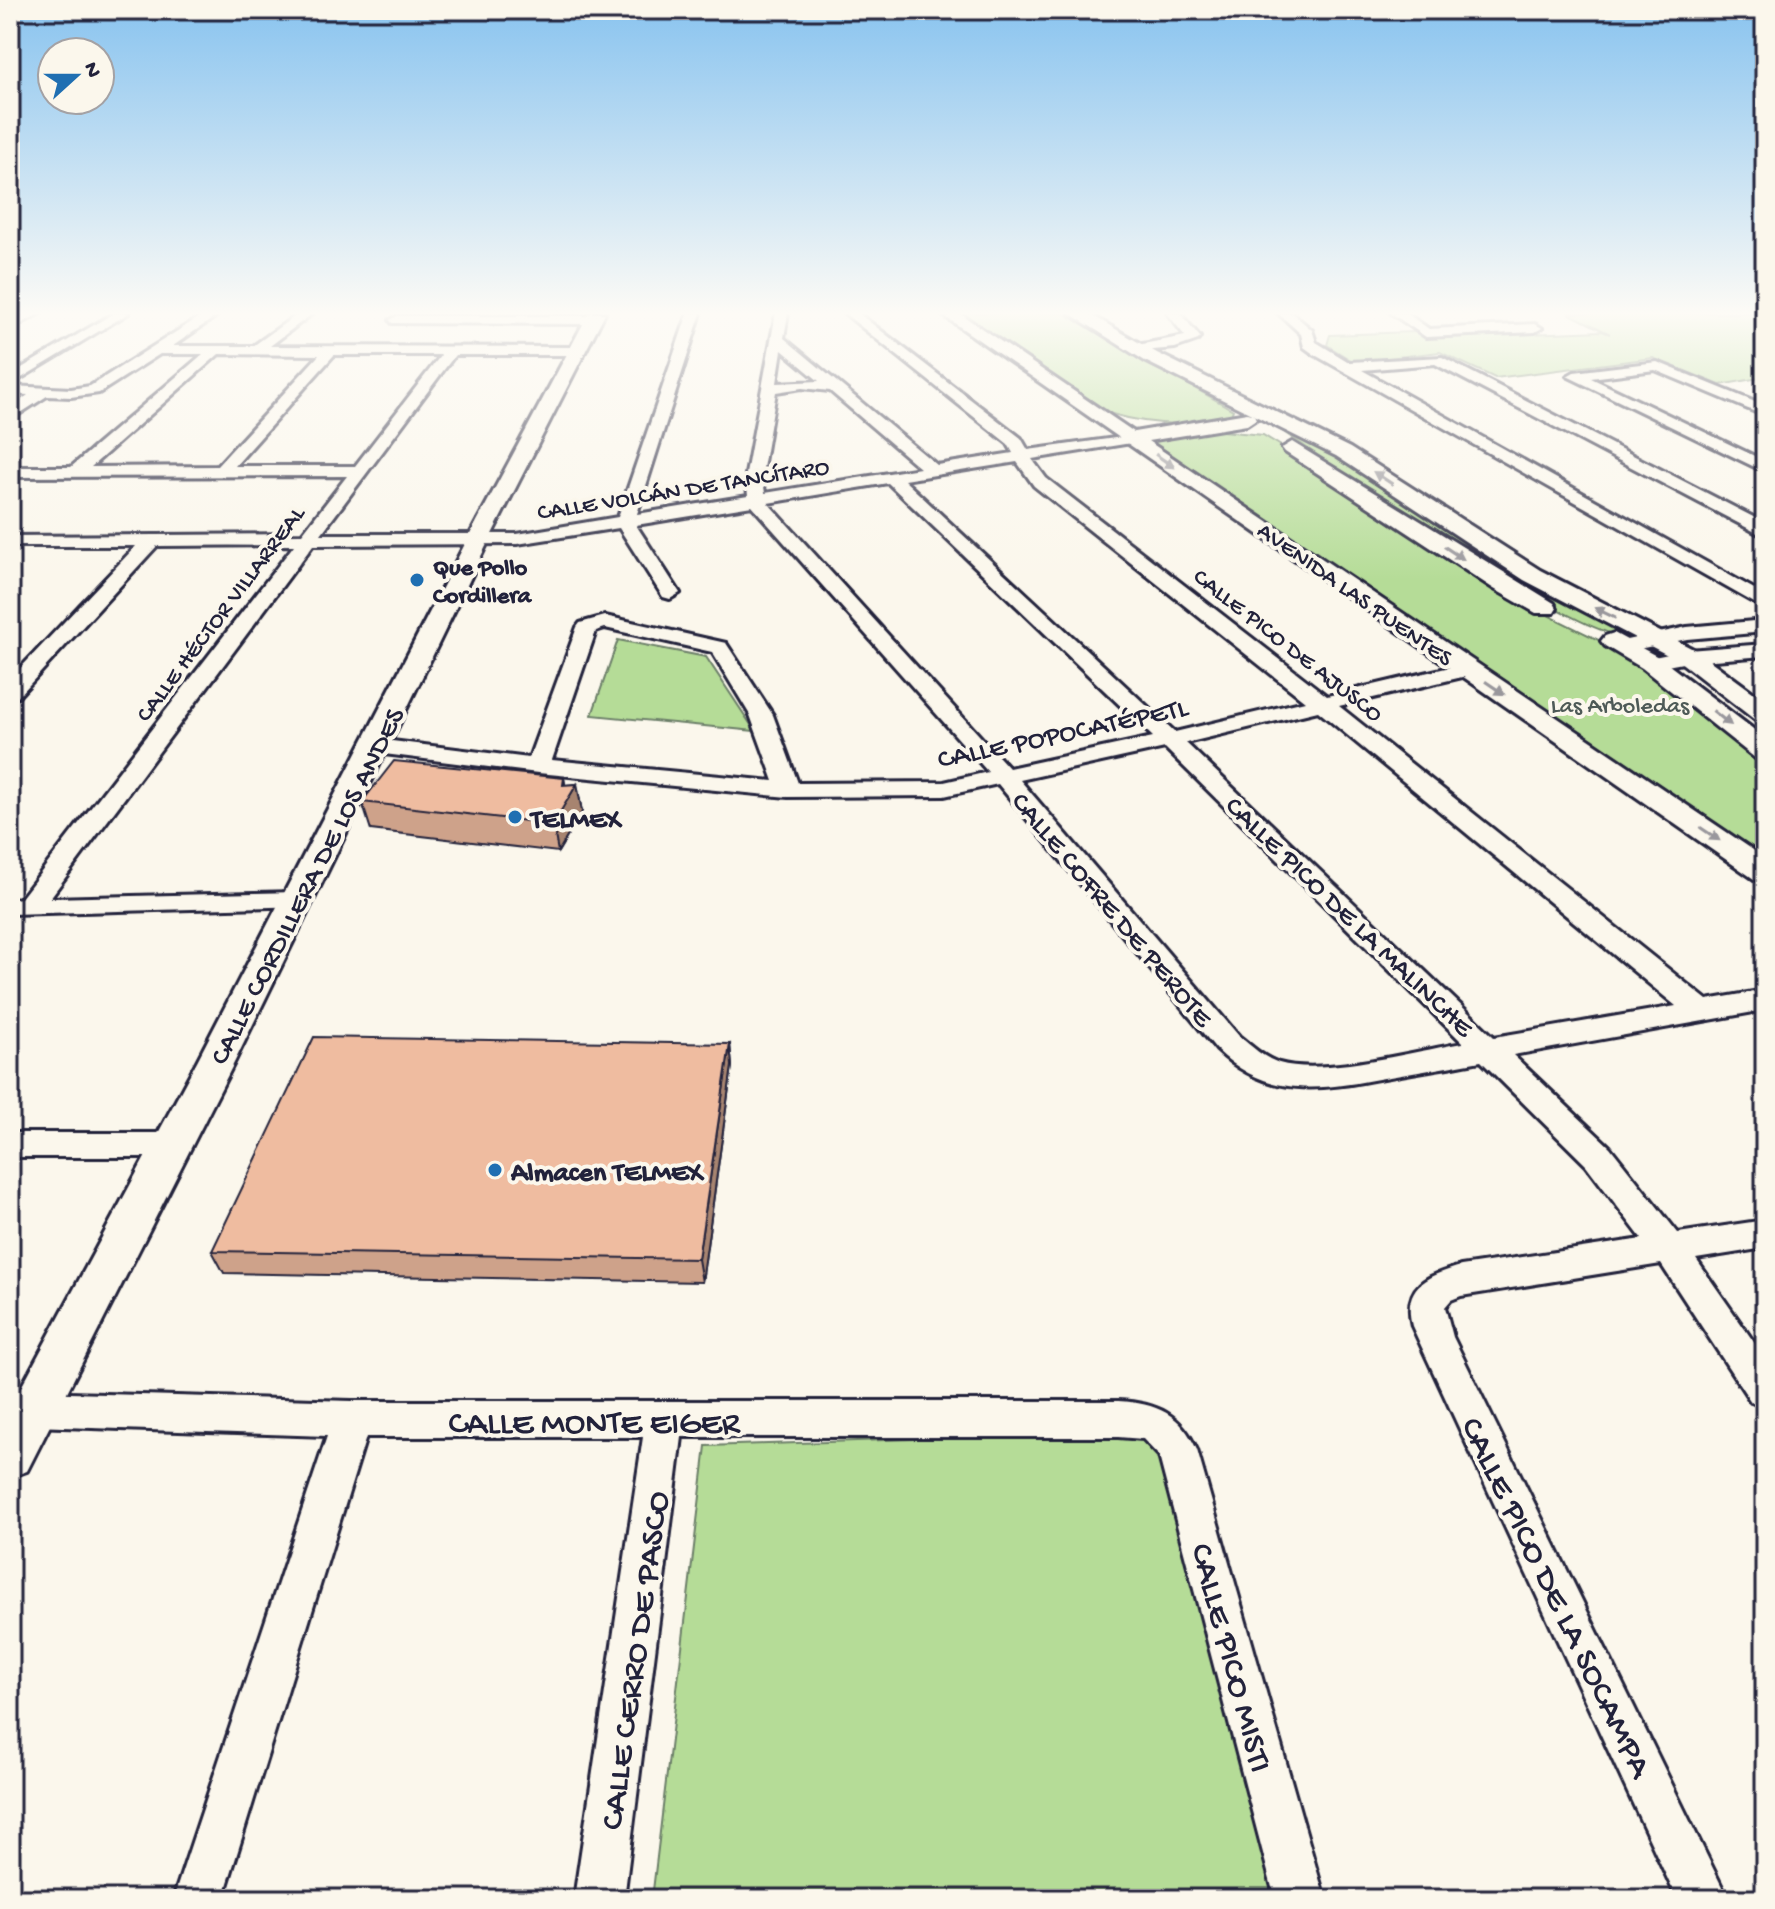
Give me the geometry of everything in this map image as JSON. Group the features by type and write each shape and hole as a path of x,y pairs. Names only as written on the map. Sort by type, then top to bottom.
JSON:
{"street":[{"path":"10,415 29,402"},
{"path":"75,472 156,402"},
{"path":"221,472 284,402"},
{"name":"CALLE HÉCTOR VILLARREAL","path":"20,907 308,540 412,402"},
{"name":"CALLE CORDILLERA DE LOS ANDES","path":"10,1455 550,402"},
{"path":"665,402 625,522 670,593"},
{"path":"757,501 754,474 767,402"},
{"path":"854,402 934,471"},
{"name":"CALLE PICO DE AJUSCO","path":"965,402 1015,441 1029,469 1040,482 1323,704 1703,1012"},
{"name":"AVENIDA LAS PUENTES","path":"1078,402 1765,872"},
{"path":"1229,402 1511,590 1624,646 1688,656 1765,650"},
{"path":"1407,402 1765,603"},
{"path":"1518,402 1765,530"},
{"path":"1629,402 1765,467"},
{"path":"1744,402 1765,411"},
{"path":"1131,438 1244,411 1343,452 1654,651 1765,752"},
{"name":"CALLE VOLCÁN DE TANCÍTARO","path":"10,541 517,539 1131,438"},
{"path":"10,472 359,471"},
{"name":"CALLE PICO DE LA MALINCHE","path":"893,479 1170,740 1598,1156 1671,1250 1765,1390"},
{"name":"CALLE COFRE DE PEROTE","path":"757,501 1004,776 1228,1043 1248,1062 1279,1076 1303,1079 1340,1075 1765,1000"},
{"path":"10,692 152,540"},
{"path":"538,766 587,627 605,622 719,647 764,717 778,749 788,790"},
{"path":"1654,651 1687,633 1765,626"},
{"path":"1688,656 1765,714"},
{"name":"CALLE POPOCATÉPETL","path":"376,746 538,766 788,790 944,789 1170,740 1467,669"},
{"path":"20,907 296,900"},
{"path":"10,1145 171,1145"},
{"path":"1671,1250 1765,1234"},
{"name":"CALLE PICO DE LA SOCAMPA","path":"1671,1250 1461,1281 1432,1292 1426,1302 1427,1316 1435,1338 1703,1899"},
{"name":"CALLE MONTE EIGER","path":"34,1409 352,1419 1118,1419 1155,1423"},
{"path":"198,1899 352,1419"},
{"name":"CALLE CERRO DE PASCO","path":"599,1899 665,1421"},
{"name":"CALLE PICO MISTI","path":"1155,1423 1168,1432 1177,1450 1300,1899"}],"green space":[{"path":"1094,402 1219,402 1233,410 1230,417 1186,423 1141,421 1112,414"},
{"path":"1262,417 1336,456 1523,580 1628,635 1603,630 1561,611 1507,580 1389,504"},
{"name":"Las Arboledas","path":"1212,430 1263,435 1511,597 1615,648 1765,758 1765,856 1153,443 1156,439"},
{"path":"618,640 706,657 755,731 592,715"},
{"path":"1152,1431 1282,1899 652,1899 706,1446"}],"building":[{"path":"394,761 564,778 563,785 577,784 553,824 362,802"},
{"name":"Almacen TELMEX","path":"314,1037 730,1044 698,1259 212,1251"}],"place":[{"name":"Que Pollo Cordillera","path":"417,580"},
{"name":"TELMEX","path":"515,817"},
{"name":"Almacen TELMEX","path":"495,1170"}]}
